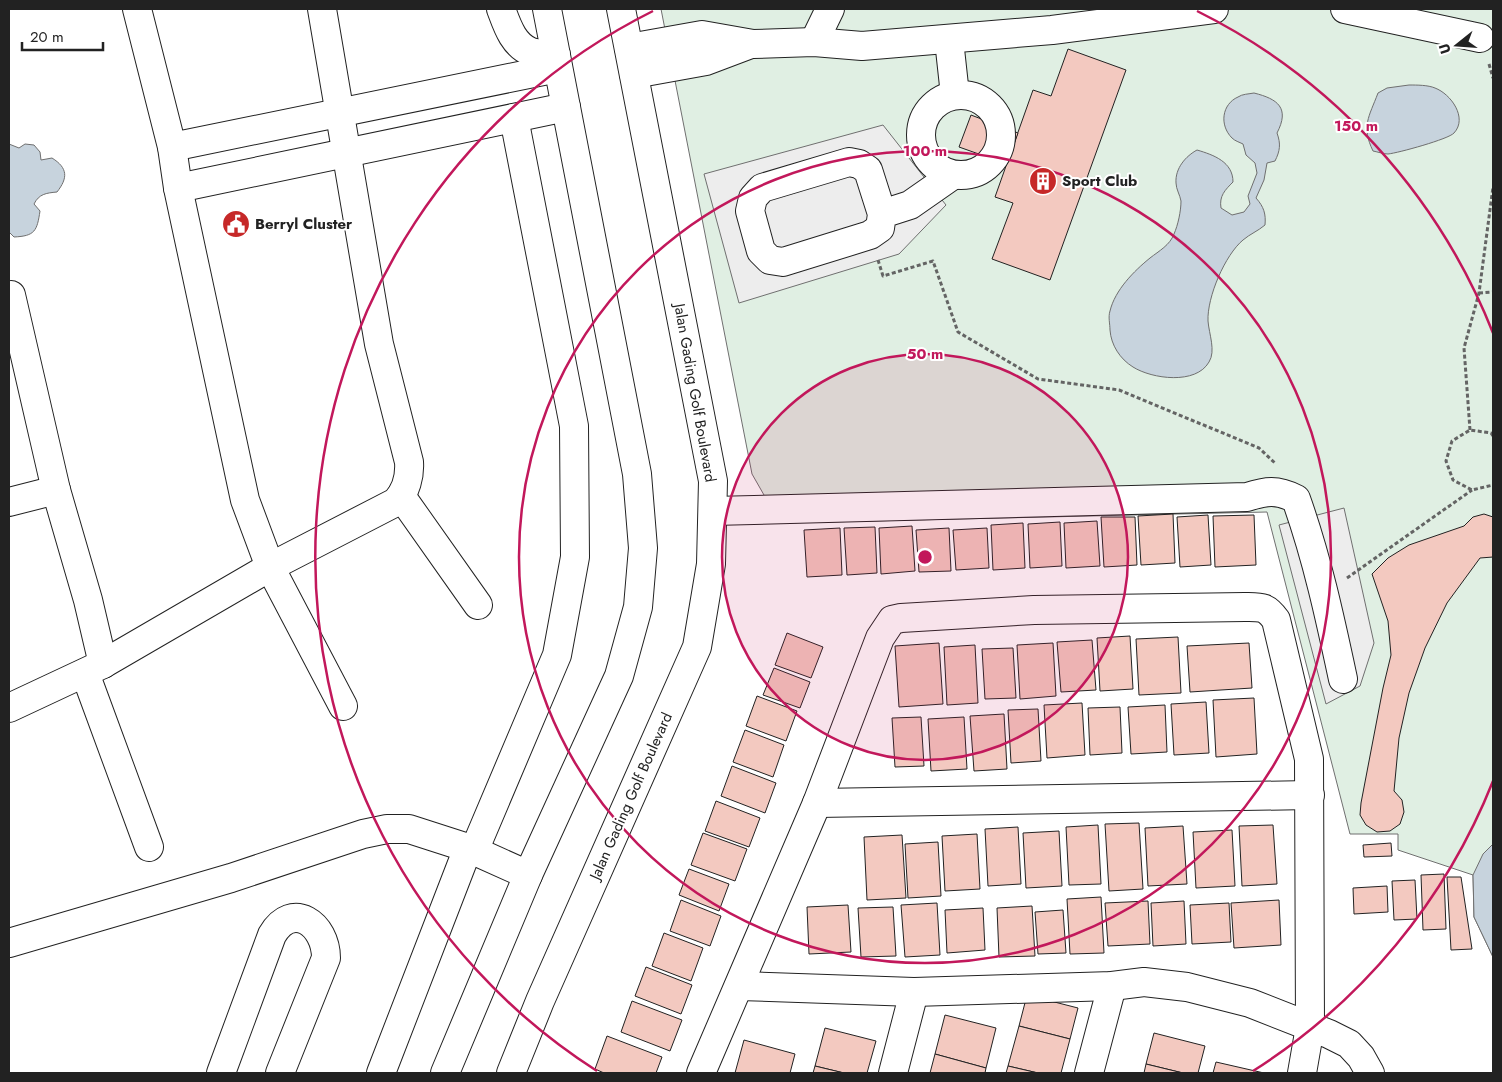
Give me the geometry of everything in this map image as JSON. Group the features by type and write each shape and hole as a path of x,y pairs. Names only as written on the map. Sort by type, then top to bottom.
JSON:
{"street":[{"path":"137,9 172,147 178,188 245,500 270,567 343,706"},
{"path":"9,708 94,669 270,567 396,502 401,496 409,475 409,462 379,344 322,9"},
{"path":"502,9 514,39 530,52 557,62"},
{"path":"445,1073 528,875 619,676 638,606 644,548 637,474 547,9"},
{"name":"Jalan Gading Golf Boulevard","path":"511,1073 540,1001 697,647 711,564 713,480 622,9"},
{"path":"814,42 830,9"},
{"path":"632,61 702,35 753,44 814,42 862,46 1052,30 1214,9"},
{"path":"1345,9 1480,38"},
{"path":"949,40 955,95"},
{"path":"172,147 341,112 557,62"},
{"path":"955,95 970,96 985,103 995,114 1001,129 1000,144 994,159 983,170 968,175 953,175 936,168 924,153 920,134 925,116 938,102 955,95"},
{"path":"178,188 566,108"},
{"path":"381,1073 471,850 556,654 575,556 574,426 514,118"},
{"path":"876,225 910,205 953,175"},
{"path":"12,295 56,490 88,600 94,669 150,847"},
{"path":"9,502 56,490"},
{"path":"401,496 478,605"},
{"path":"713,511 1247,497 1281,509 1294,517 1308,533 1343,679"},
{"path":"702,1073 817,803 880,638 892,620 911,617 1053,610 1262,607 1267,609 1276,620 1309,759 1310,1027 1302,1073"},
{"path":"817,803 1310,795"},
{"path":"9,943 232,878 363,834 386,829 409,829 471,850 528,875"},
{"path":"221,1073 272,935 278,926 286,920 297,918 309,922 318,929 326,948 326,958 280,1073"},
{"path":"739,986 914,992 1112,986 1144,982 1187,986 1250,1002 1328,1034 1349,1044 1361,1056 1370,1073"},
{"path":"1089,1073 1112,986"},
{"path":"893,1073 914,992"}],"path":[{"path":"1470,430 1464,348 1479,293 1493,187"},
{"path":"876,225 883,276 933,261 958,332 1038,379 1119,390 1259,448 1278,466"},
{"path":"1479,293 1493,292"},
{"path":"1472,490 1454,480 1446,461 1452,441 1470,430 1491,433 1493,436"},
{"path":"1324,594 1472,490 1493,486"}],"green space":[{"path":"661,9 1493,9 1493,957 1474,917 1473,875 1398,850 1398,834 1350,834 1267,512 780,523 752,474"}],"shaded area":[{"path":"1409,85 1432,87 1447,95 1456,107 1459,120 1458,127 1450,136 1434,142 1388,154 1373,151 1367,135 1367,128 1369,115 1378,93 1387,88"},
{"path":"1254,93 1270,98 1282,111 1281,124 1277,133 1279,141 1278,154 1275,161 1267,163 1264,180 1256,198 1264,211 1265,225 1236,247 1218,277 1208,311 1212,348 1209,362 1203,369 1184,377 1173,378 1151,375 1133,367 1124,360 1114,346 1109,318 1112,303 1132,275 1164,248 1172,238 1178,222 1181,205 1176,185 1177,172 1185,159 1197,150 1216,157 1230,169 1233,182 1222,197 1221,208 1232,215 1244,212 1250,204 1248,196 1257,173 1255,163 1246,155 1243,144 1233,139 1228,133 1225,127 1224,115 1228,105 1233,100 1241,95"},
{"path":"883,125 946,205 899,254 739,303 704,174"},
{"path":"9,144 19,148 25,144 34,145 40,152 41,160 52,158 64,169 65,174 61,187 57,192 43,195 34,204 40,211 38,223 34,231 31,234 14,237 9,232"},
{"path":"1344,508 1374,643 1360,686 1326,704 1279,525"},
{"path":"1493,844 1493,957 1474,917 1473,875 1483,854"}],"building":[{"name":"Sport Club","path":"1068,49 1126,70 1050,280 992,259 1013,203 995,197 1033,90 1051,96"},
{"path":"971,115 1018,133 1007,164 959,147"},
{"path":"1173,514 1175,563 1141,565 1138,516"},
{"path":"1484,514 1493,517 1493,557 1480,558 1447,603 1425,648 1409,693 1399,738 1394,791 1402,800 1404,812 1400,824 1390,831 1377,832 1366,825 1360,815 1383,688 1391,655 1388,621 1372,574 1388,558 1409,545 1464,526 1473,517"},
{"path":"1208,515 1211,565 1180,567 1177,517"},
{"path":"1254,515 1256,565 1215,567 1213,516"},
{"path":"1101,517 1135,517 1137,565 1104,567"},
{"path":"1097,521 1100,566 1066,568 1064,523"},
{"path":"1060,522 1062,566 1030,568 1028,524"},
{"path":"1023,523 1025,568 993,570 991,525"},
{"path":"912,526 915,571 881,574 879,528"},
{"path":"875,527 877,573 847,575 844,528"},
{"path":"840,528 842,575 807,577 804,530"},
{"path":"949,528 951,571 919,572 916,530"},
{"path":"987,528 989,568 956,570 953,530"},
{"path":"787,633 823,647 811,678 775,665"},
{"path":"1130,636 1133,689 1100,691 1097,638"},
{"path":"1178,637 1181,693 1139,695 1136,639"},
{"path":"1092,640 1096,690 1061,692 1057,642"},
{"path":"939,643 943,704 899,707 895,646"},
{"path":"1053,643 1056,696 1020,699 1017,645"},
{"path":"1249,643 1252,688 1190,692 1187,646"},
{"path":"975,645 978,703 947,705 944,647"},
{"path":"1013,648 1016,698 985,699 982,649"},
{"path":"774,668 810,682 800,708 763,695"},
{"path":"757,696 797,711 786,741 746,726"},
{"path":"1254,698 1257,754 1216,757 1213,700"},
{"path":"1206,702 1209,753 1174,755 1171,704"},
{"path":"1082,703 1085,755 1047,758 1044,705"},
{"path":"1165,705 1167,752 1131,754 1128,707"},
{"path":"1120,707 1122,753 1090,755 1088,708"},
{"path":"1038,709 1041,761 1011,763 1008,710"},
{"path":"1004,714 1007,769 974,771 970,716"},
{"path":"921,717 924,766 895,767 892,718"},
{"path":"964,717 967,769 931,771 928,719"},
{"path":"745,730 784,745 773,777 733,762"},
{"path":"732,766 776,783 765,813 721,796"},
{"path":"716,801 760,818 749,847 705,831"},
{"path":"1139,823 1143,889 1109,891 1105,824"},
{"path":"1098,825 1101,884 1069,885 1066,827"},
{"path":"1273,825 1277,884 1242,886 1239,826"},
{"path":"1183,826 1187,884 1148,886 1145,828"},
{"path":"1018,827 1021,884 988,886 985,829"},
{"path":"1232,830 1235,886 1196,888 1193,832"},
{"path":"1059,831 1062,886 1026,888 1023,833"},
{"path":"703,833 747,849 735,881 691,865"},
{"path":"977,834 980,889 945,891 942,836"},
{"path":"902,835 906,898 867,900 864,837"},
{"path":"938,842 941,896 908,898 905,844"},
{"path":"1391,843 1392,856 1364,857 1363,845"},
{"path":"689,869 729,884 719,911 679,895"},
{"path":"1444,874 1446,929 1423,930 1421,875"},
{"path":"1447,877 1461,877 1472,949 1451,950"},
{"path":"1415,880 1417,919 1394,920 1392,881"},
{"path":"1387,886 1388,912 1354,914 1353,888"},
{"path":"1101,897 1104,953 1070,954 1067,899"},
{"path":"681,900 721,916 710,946 670,931"},
{"path":"1279,900 1281,945 1234,948 1231,903"},
{"path":"1148,901 1150,944 1108,946 1105,903"},
{"path":"1184,901 1186,944 1153,946 1151,903"},
{"path":"937,903 940,955 905,957 901,905"},
{"path":"1229,903 1231,942 1192,944 1190,905"},
{"path":"848,905 851,952 809,954 807,907"},
{"path":"1032,906 1035,956 999,957 997,908"},
{"path":"893,907 896,956 861,957 858,908"},
{"path":"983,908 985,950 947,953 945,910"},
{"path":"1063,910 1066,953 1038,954 1035,912"},
{"path":"664,933 703,948 691,981 652,966"},
{"path":"646,967 692,985 681,1014 635,996"},
{"path":"1027,995 1078,1008 1070,1039 1019,1026"},
{"path":"632,1001 682,1020 670,1051 621,1032"},
{"path":"945,1015 996,1028 986,1068 935,1054"},
{"path":"1019,1026 1070,1039 1061,1073 1038,1073 1008,1066"},
{"path":"825,1028 876,1041 867,1073 844,1073 815,1066"},
{"path":"1154,1033 1205,1046 1198,1073 1183,1073 1146,1064"},
{"path":"607,1036 662,1057 656,1073 604,1073 595,1069"},
{"path":"744,1040 795,1054 790,1073 735,1073"},
{"path":"935,1054 986,1068 985,1073 930,1073"},
{"path":"1216,1062 1264,1073 1213,1073"},
{"path":"1146,1064 1183,1073 1144,1073"},
{"path":"815,1066 844,1073 813,1073"},
{"path":"1008,1066 1038,1073 1006,1073"}],"place":[{"name":"Sport Club","path":"1043,181"},
{"name":"Berryl Cluster","path":"236,224"}]}
